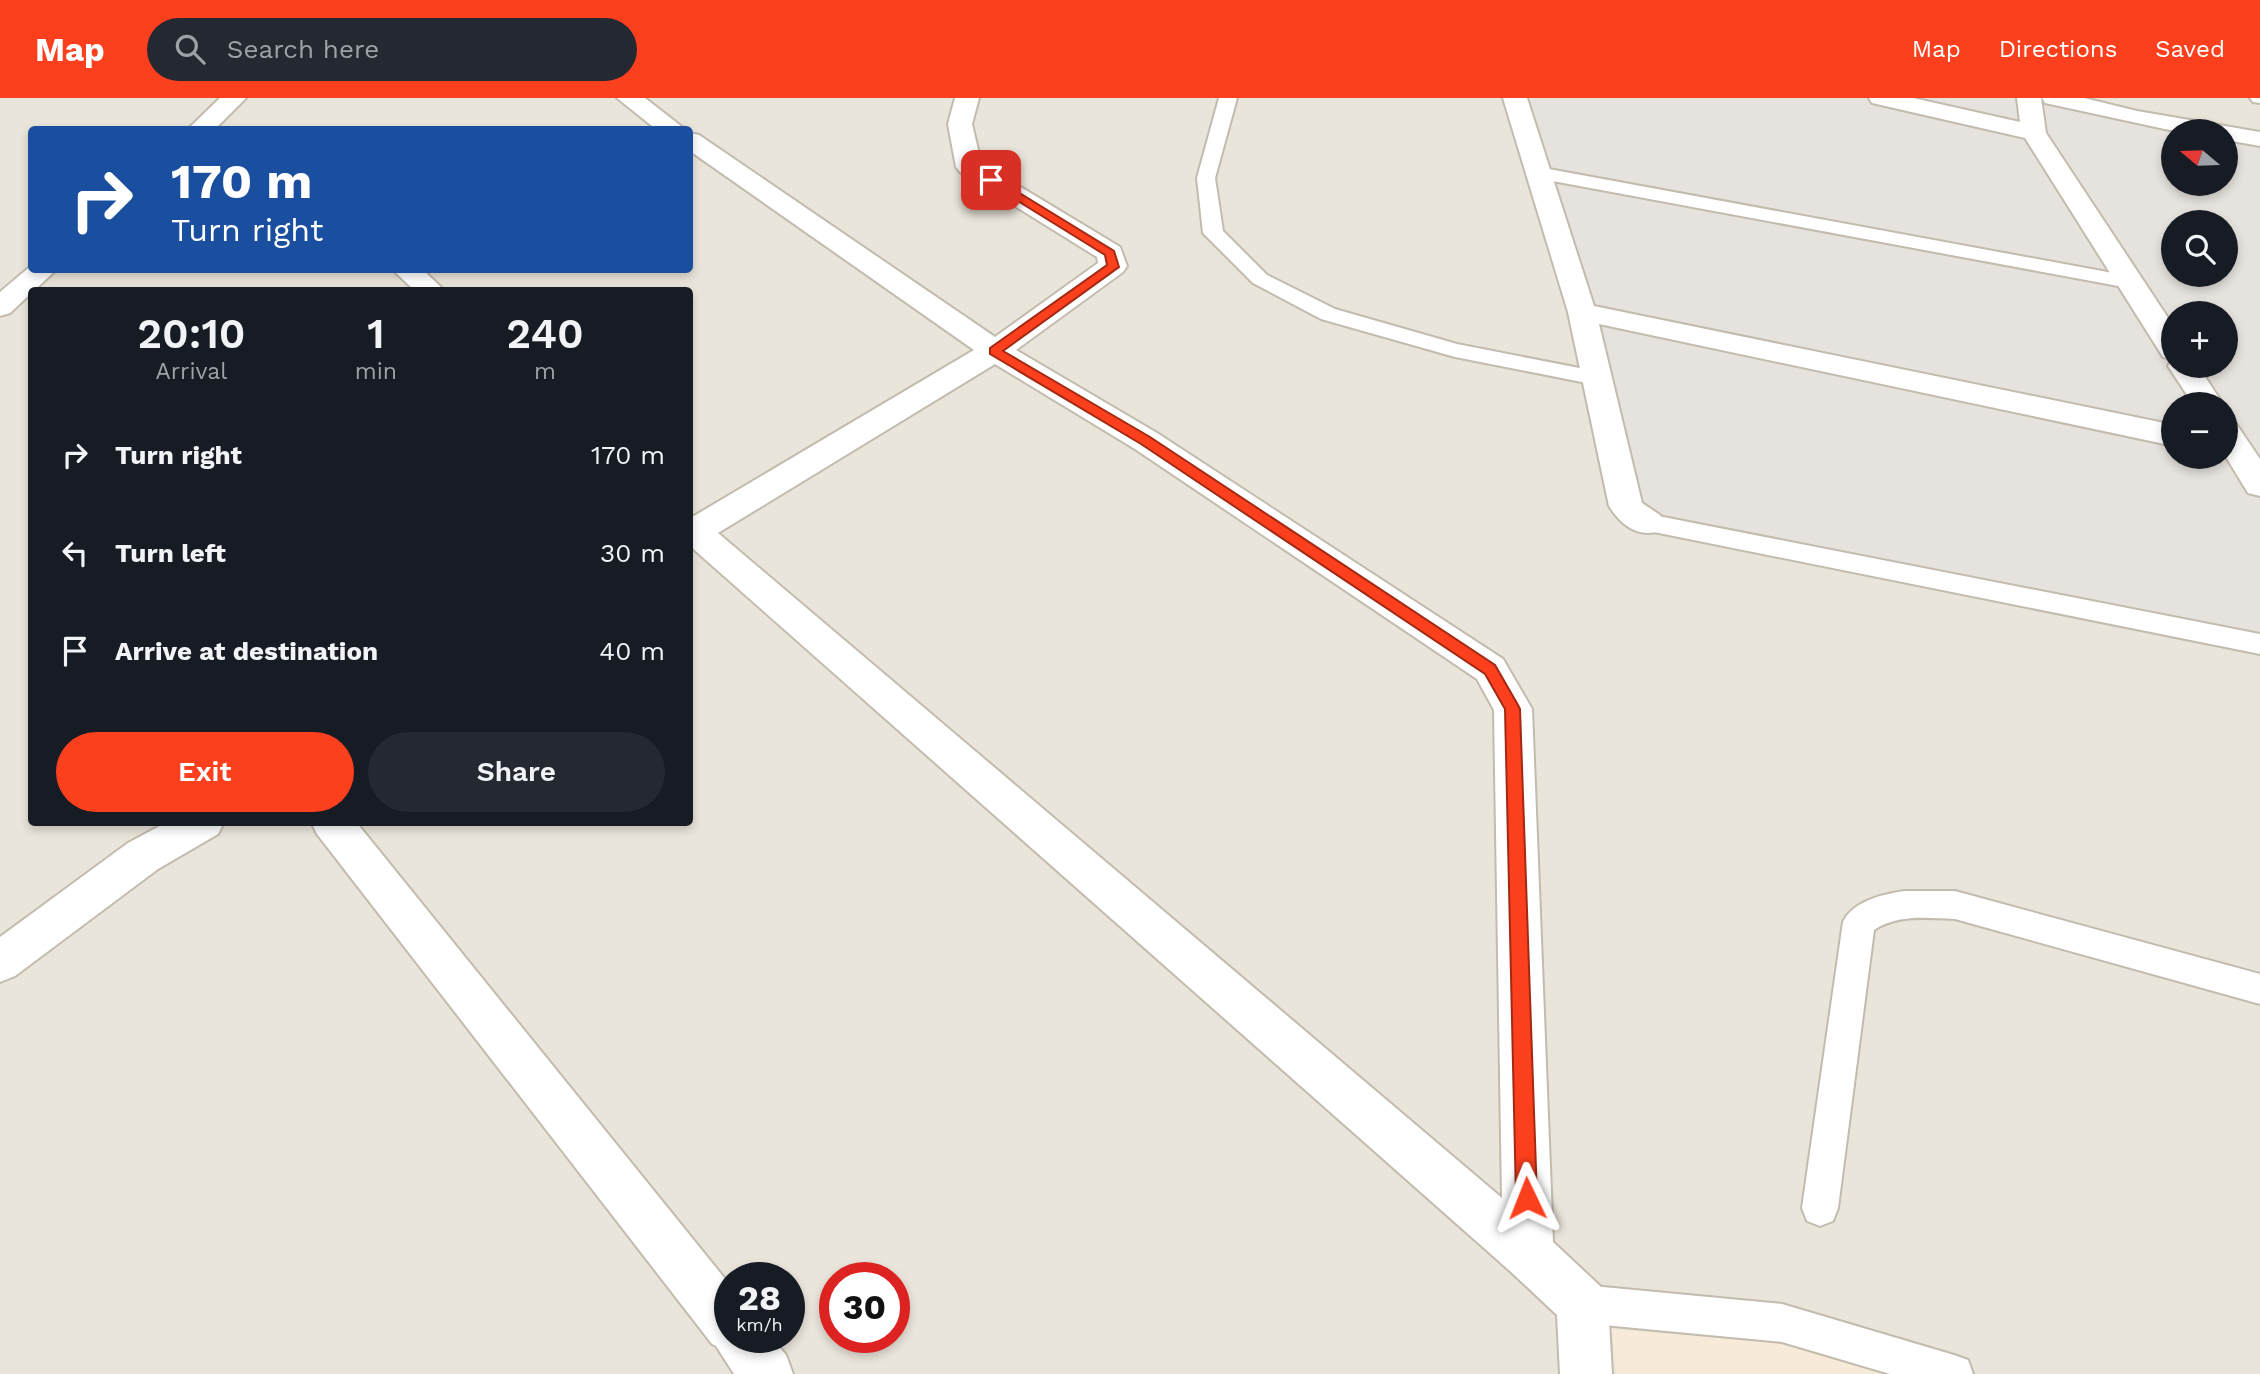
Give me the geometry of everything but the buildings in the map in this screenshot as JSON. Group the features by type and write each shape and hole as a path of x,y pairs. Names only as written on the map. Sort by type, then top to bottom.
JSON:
{"street":[{"path":"203,126 234,98"},
{"path":"629,98 668,126"},
{"path":"693,530 995,351 1113,267 1110,253 969,167 960,124 967,98"},
{"path":"1515,98 1582,312 1626,506 1634,516 1648,523"},
{"path":"1881,98 2034,132"},
{"path":"2029,98 2034,132 2161,331"},
{"path":"2054,98 2161,122"},
{"path":"2238,135 2260,139"},
{"path":"693,142 995,351 1146,440 1490,669 1513,709 1528,1252"},
{"path":"0,307 39,273"},
{"path":"410,273 427,287"},
{"path":"1582,312 2161,433"},
{"path":"2238,453 2260,485"},
{"path":"693,533 1528,1252 1582,1304 1586,1374"},
{"path":"0,962 143,856 197,826"},
{"path":"334,826 714,1306"},
{"path":"751,1353 767,1374"}],"lane":[{"path":"1228,98 1206,178 1213,233 1260,279 1328,314 1455,350 1597,377"},
{"path":"1538,173 2129,282"},
{"path":"1648,523 2260,644"},
{"path":"1820,1208 1859,922 1875,910 1906,903 1955,905 2260,989"},
{"path":"1582,1304 1782,1323 1954,1374"}],"shaded area":[{"path":"0,98 2260,98 2260,1374 0,1374"},
{"path":"1505,98 2075,98 2177,119 2161,119 2161,196 2238,196 2238,129 2260,133 2260,652 1661,531 1616,518 1568,304"},
{"path":"1612,1329 1799,1345 1897,1374 1616,1374"}],"route":[{"path":"991,180 1110,253 1113,267 995,351 1146,440 1490,669 1513,709 1527,1198"}]}
